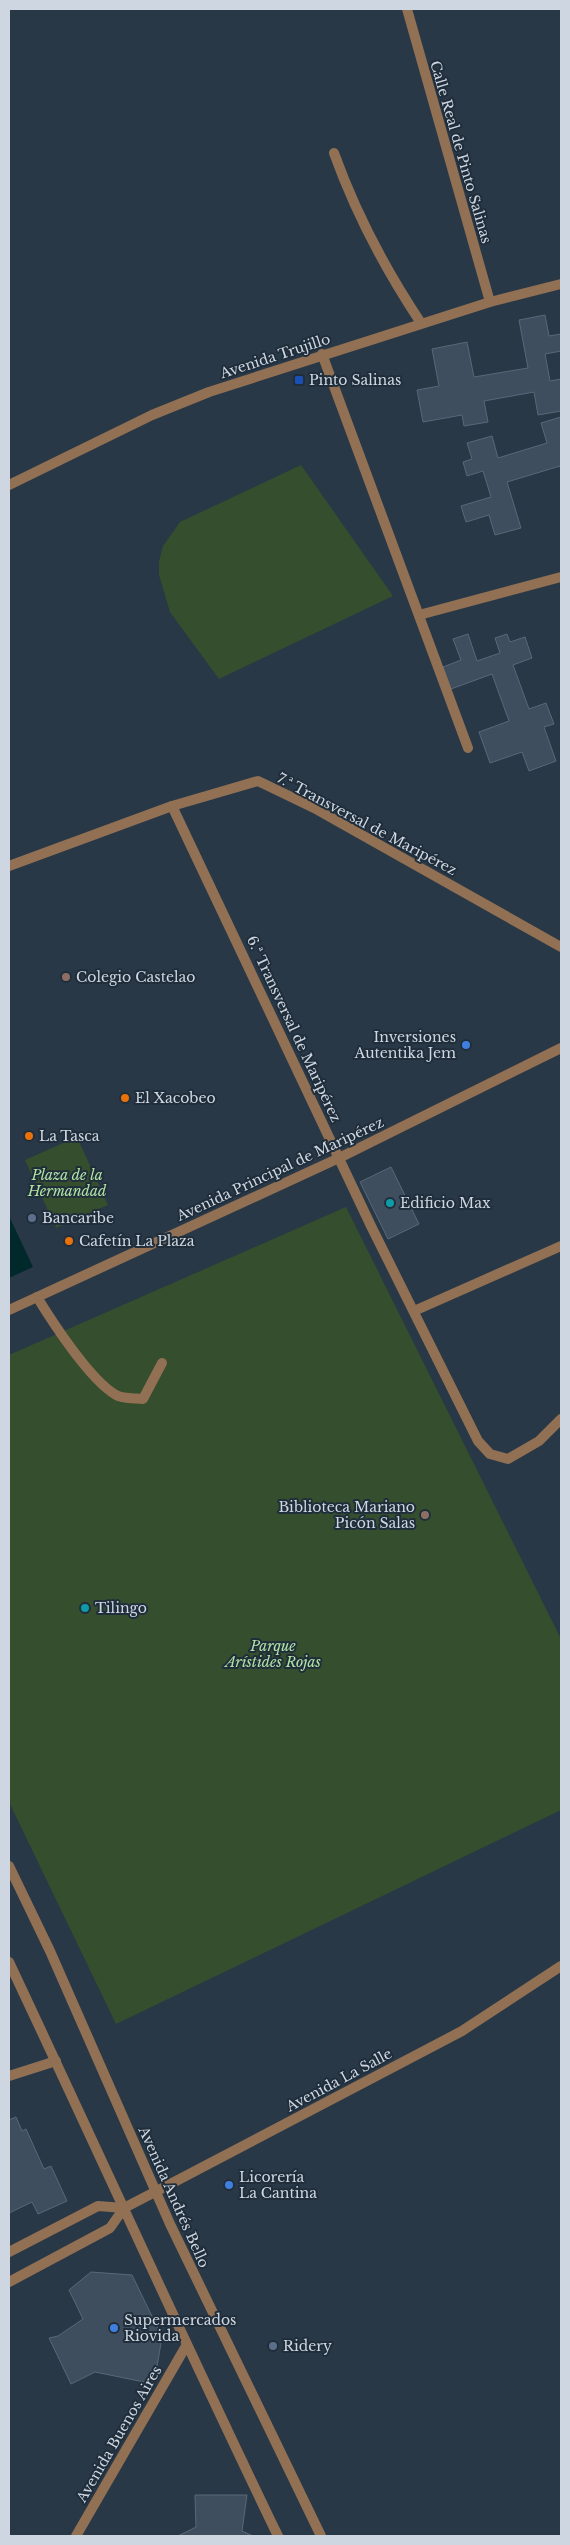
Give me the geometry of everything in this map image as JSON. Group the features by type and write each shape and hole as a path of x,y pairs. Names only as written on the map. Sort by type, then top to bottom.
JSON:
{"street":[{"name":"Calle Real de Pinto Salinas","path":"407,9 490,302"},
{"path":"334,153 347,189 389,275 421,323"},
{"name":"Avenida Trujillo","path":"9,485 152,415 209,392 421,323 490,302 561,284"},
{"path":"322,354 468,748"},
{"path":"419,615 561,577"},
{"name":"7.ª Transversal de Maripérez","path":"9,866 172,806 258,781 314,808 561,947"},
{"name":"6.ª Transversal de Maripérez","path":"172,806 339,1158 478,1441 490,1454 508,1459 538,1441 561,1419"},
{"name":"Avenida Principal de Maripérez","path":"9,1310 339,1158 561,1048"},
{"path":"414,1311 561,1246"},
{"path":"37,1297 59,1332 95,1376 116,1396 143,1400 162,1362"},
{"name":"Avenida Andrés Bello","path":"9,1866 50,1951 144,2162 155,2192 249,2392 321,2536"},
{"path":"9,1962 186,2346 278,2536"},
{"name":"Avenida La Salle","path":"9,2282 110,2228 124,2208 462,2031 561,1966"},
{"path":"9,2076 56,2061"},
{"path":"9,2252 98,2206 124,2208"},
{"name":"Avenida Buenos Aires","path":"76,2536 186,2346"}],"green space":[{"path":"301,465 393,596 219,679 170,612 159,575 159,562 163,546 180,522"},
{"name":"Plaza de la Hermandad","path":"77,1137 108,1205 56,1228 25,1160"},
{"name":"Parque Arístides Rojas","path":"346,1207 561,1639 561,1810 116,2024 9,1802 9,1355"}],"shaded area":[{"path":"9,1216 33,1267 9,1278"}],"building":[{"path":"545,315 549,336 561,334 561,351 545,354 550,381 561,379 561,411 538,415 534,392 484,401 488,422 464,426 462,415 423,422 417,390 439,386 432,349 467,342 474,377 528,368 519,320"},
{"path":"561,417 561,471 560,466 507,482 521,528 495,535 489,515 466,522 461,506 491,497 483,471 467,476 463,462 472,459 467,443 492,436 498,458 547,443 541,423"},
{"path":"468,634 477,661 500,653 495,638 507,634 510,642 525,637 532,658 513,665 529,709 546,703 554,724 544,727 556,761 529,771 522,752 490,763 479,732 509,721 492,674 451,689 443,667 461,660 453,639"},
{"name":"Edificio Max","path":"391,1167 419,1224 388,1239 360,1182"},
{"path":"16,2117 22,2131 26,2129 44,2169 51,2166 67,2201 38,2214 32,2202 9,2213 9,2120"},
{"name":"Supermercados Riovida","path":"91,2272 132,2275 162,2337 154,2384 95,2372 71,2384 49,2338 58,2336 83,2319 69,2290"},
{"path":"195,2495 247,2495 242,2531 253,2536 178,2536 196,2527"}],"place":[{"name":"Pinto Salinas","path":"299,380"},
{"name":"Colegio Castelao","path":"66,977"},
{"name":"Inversiones Autentika Jem","path":"466,1045"},
{"name":"El Xacobeo","path":"125,1098"},
{"name":"La Tasca","path":"29,1136"},
{"name":"Edificio Max","path":"390,1203"},
{"name":"Bancaribe","path":"32,1218"},
{"name":"Cafetín La Plaza","path":"69,1241"},
{"name":"Biblioteca Mariano Picón Salas","path":"425,1515"},
{"name":"Tilingo","path":"85,1608"},
{"name":"Licorería La Cantina","path":"229,2185"},
{"name":"Supermercados Riovida","path":"114,2328"},
{"name":"Ridery","path":"273,2346"}]}
